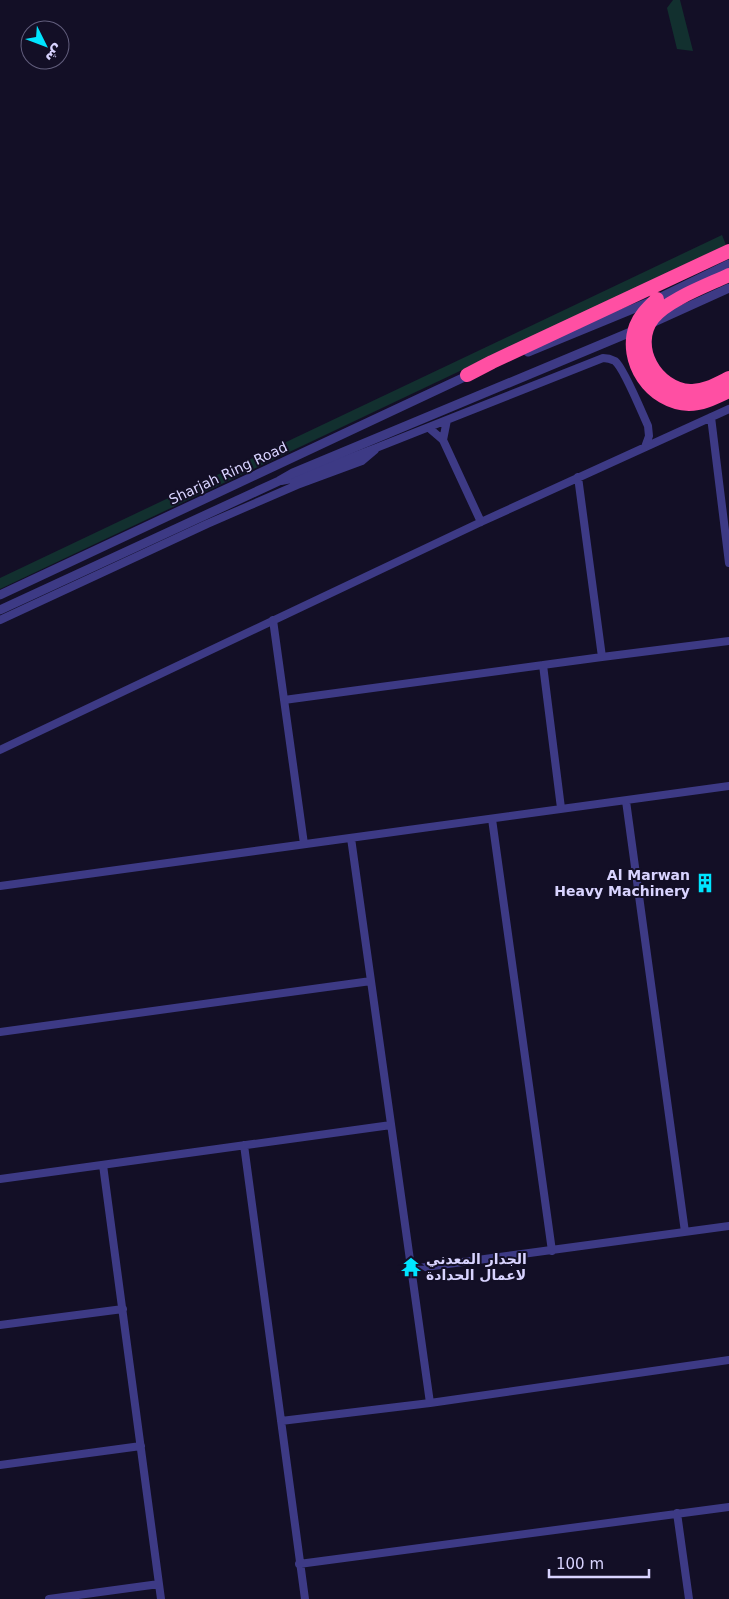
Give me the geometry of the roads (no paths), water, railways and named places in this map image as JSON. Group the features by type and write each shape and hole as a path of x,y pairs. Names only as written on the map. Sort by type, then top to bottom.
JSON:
{"highway":[{"path":"467,375 729,251"},
{"path":"729,275 673,302 657,313 651,320 647,330 645,347 653,370 672,387 697,391 729,378"},
{"path":"657,299 640,318 634,334 633,355 635,364 644,379 664,397 688,404 701,403 729,391"}],"street":[{"name":"Sharjah Ring Road","path":"0,595 467,375 505,362 657,299 729,264"},
{"path":"0,610 293,473 626,335 729,288"},
{"path":"279,481 297,478 597,360 609,358 620,366 648,426 649,436 645,448"},
{"path":"0,750 480,522 729,409"},
{"path":"711,417 729,562"},
{"path":"443,440 447,420"},
{"path":"428,428 443,440 480,522"},
{"path":"0,620 215,520 297,485 362,461 376,448"},
{"path":"578,477 602,657"},
{"path":"273,620 304,844"},
{"path":"284,700 602,657 729,642"},
{"path":"542,665 561,808"},
{"path":"0,886 729,786"},
{"path":"626,801 685,1232"},
{"path":"492,819 552,1250"},
{"path":"351,838 430,1403"},
{"path":"0,1032 371,981"},
{"path":"0,1178 391,1125"},
{"path":"244,1145 304,1599"},
{"path":"103,1165 161,1599"},
{"path":"411,1269 729,1226"},
{"path":"0,1325 123,1309"},
{"path":"281,1421 430,1403 729,1360"},
{"path":"0,1465 141,1446"},
{"path":"300,1564 729,1507"},
{"path":"677,1513 689,1599"},
{"path":"49,1599 159,1584"}],"place":[{"name":"Al Marwan Heavy Machinery","path":"705,883"},
{"name":"الجدار المعدني لاعمال الحدادة","path":"411,1267"}]}
